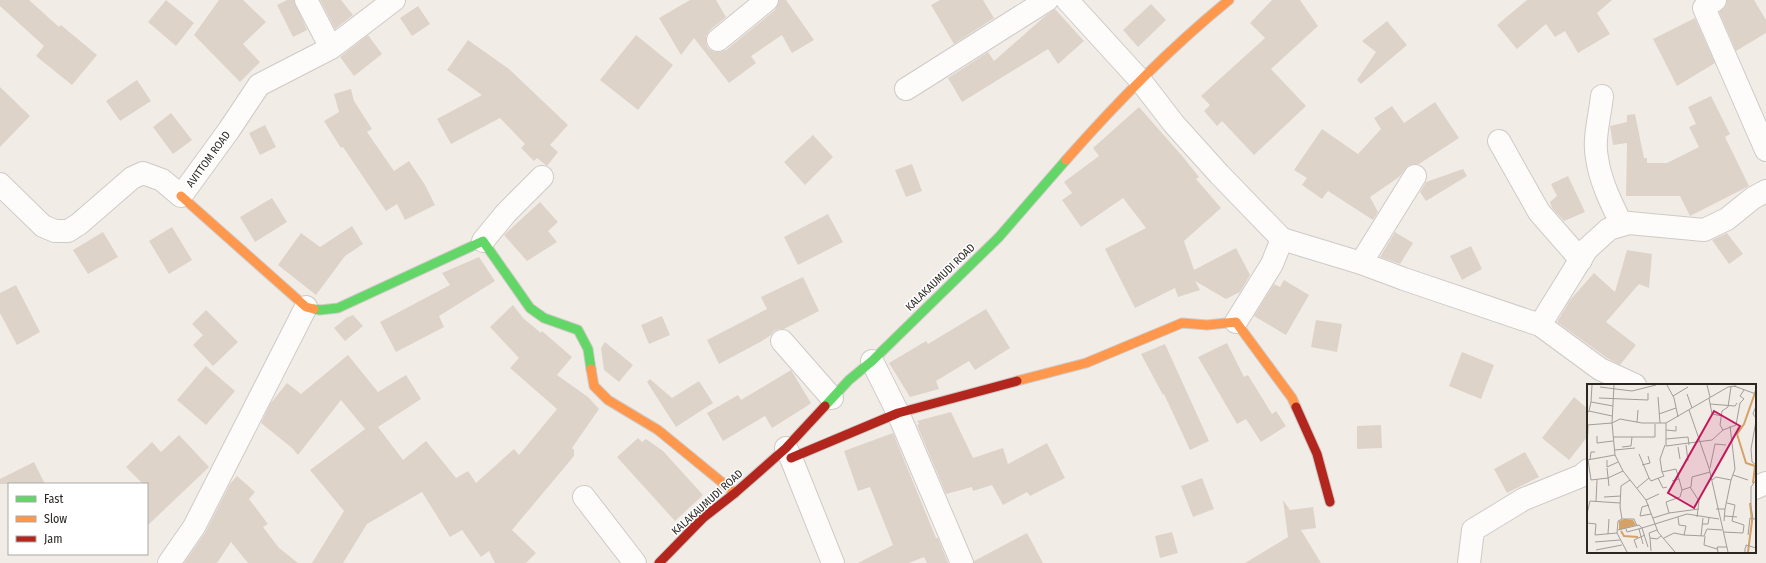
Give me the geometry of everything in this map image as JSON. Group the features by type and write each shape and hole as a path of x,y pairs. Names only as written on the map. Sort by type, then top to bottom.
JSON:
{"street":[{"path":"306,0 331,48"},
{"name":"AVITTOM ROAD","path":"0,184 43,226 55,232 68,231 79,224 132,178 143,173 162,180 181,196 229,130 259,85 331,48 394,0"},
{"path":"718,40 767,0"},
{"path":"906,89 1048,0"},
{"path":"1067,0 1140,80 1174,124 1219,174 1282,239 1361,263 1540,325 1600,369 1633,384"},
{"name":"KALAKAUMUDI ROAD","path":"659,563 703,518 788,453 832,398 999,237 1109,111 1197,26 1229,0"},
{"path":"1715,0 1704,8 1766,150"},
{"path":"1602,96 1596,142 1596,158 1611,205 1622,225"},
{"path":"1499,141 1539,212 1581,260"},
{"path":"1361,263 1415,176"},
{"path":"181,196 306,307 320,310 338,308 483,241 506,213 542,177"},
{"path":"1540,325 1587,249 1609,230 1628,223 1704,230 1727,219 1753,198 1766,191"},
{"path":"1236,322 1272,264 1282,239"},
{"path":"483,241 530,308 544,318 578,330 588,350 594,386 608,400 658,430 735,493"},
{"path":"169,563 194,527 306,307"},
{"path":"832,563 788,453 898,413 1086,363 1182,322 1207,325 1236,322"},
{"path":"1236,322 1292,398 1317,454 1330,502"},
{"path":"782,341 832,398"},
{"path":"872,361 898,413 962,563"},
{"path":"1470,563 1473,530 1524,498 1581,476 1587,471"},
{"path":"1756,488 1766,483"},
{"path":"584,497 635,563"}],"building":[{"path":"0,0 29,0 59,27 61,25 97,55 72,85 36,56 44,46 0,6"},
{"path":"166,0 194,23 176,46 148,22"},
{"path":"219,0 243,0 266,22 243,44 260,62 240,82 194,35"},
{"path":"287,0 294,0 307,30 293,37 277,5"},
{"path":"320,0 341,0 353,15 335,29"},
{"path":"690,0 716,0 726,17 710,30 706,36 708,48 714,52 726,50 775,10 779,0 786,0 814,40 792,53 782,35 751,56 756,63 729,83 694,38 681,55 659,18"},
{"path":"940,0 983,0 994,18 954,44 931,5"},
{"path":"1272,0 1300,0 1318,26 1271,69 1306,106 1254,155 1222,121 1217,126 1204,111 1210,105 1201,96 1265,38 1250,23"},
{"path":"1527,0 1612,0 1597,13 1610,34 1578,53 1565,31 1555,37 1546,24 1517,49 1497,25"},
{"path":"1727,0 1754,0 1766,20 1766,33 1736,51 1719,12 1726,5"},
{"path":"1151,4 1166,20 1138,47 1123,30"},
{"path":"418,6 430,24 412,36 400,18"},
{"path":"1055,9 1084,41 1058,64 1048,49 962,102 948,78 988,52 994,61"},
{"path":"1695,18 1715,63 1677,86 1653,39"},
{"path":"1387,21 1407,45 1361,84 1357,80 1376,52 1362,41"},
{"path":"368,35 382,54 354,76 340,57"},
{"path":"636,35 673,65 638,110 600,80"},
{"path":"468,40 509,69 568,125 550,145 558,152 547,166 537,158 534,161 521,148 525,144 500,118 451,144 437,119 482,95 447,70"},
{"path":"137,80 151,101 120,121 106,101"},
{"path":"0,87 30,116 0,147"},
{"path":"351,89 354,101 372,129 367,132 394,171 409,161 425,185 435,205 405,220 397,204 386,211 343,147 341,148 324,121 339,112 334,94"},
{"path":"1711,96 1730,134 1725,137 1749,186 1690,216 1680,196 1626,196 1627,143 1613,145 1610,126 1627,122 1627,115 1635,114 1644,158 1647,158 1647,163 1667,163 1699,147 1689,127 1696,124 1688,107"},
{"path":"1435,102 1459,138 1419,164 1409,165 1399,177 1370,197 1378,212 1373,220 1328,191 1322,199 1302,185 1307,178 1294,170 1322,129 1358,154 1381,129 1374,118 1392,106 1404,123"},
{"path":"1139,107 1183,157 1199,177 1196,179 1221,208 1184,241 1194,270 1236,248 1250,275 1240,292 1226,299 1195,281 1200,290 1178,297 1175,288 1135,308 1105,249 1146,228 1123,198 1081,227 1062,200 1072,193 1064,182 1099,156 1093,148"},
{"path":"171,113 192,140 173,154 153,127"},
{"path":"265,125 276,147 260,155 249,133"},
{"path":"813,135 833,157 805,185 784,162"},
{"path":"912,164 922,191 906,197 895,170"},
{"path":"1463,169 1467,176 1426,201 1420,192 1426,182"},
{"path":"1568,176 1585,212 1564,221 1552,208 1550,202 1557,196 1551,184"},
{"path":"272,198 287,222 255,242 240,217"},
{"path":"540,202 558,222 548,231 557,242 527,261 504,235"},
{"path":"828,214 843,242 798,265 784,237"},
{"path":"352,226 363,244 345,256 316,295 278,265 301,233 320,247"},
{"path":"172,227 192,260 169,274 149,241"},
{"path":"103,232 118,257 88,274 73,250"},
{"path":"1395,232 1413,243 1400,264 1380,257"},
{"path":"1727,233 1743,254 1729,264 1712,240"},
{"path":"1471,246 1482,269 1462,280 1450,256"},
{"path":"1627,250 1652,254 1649,288 1639,284 1606,322 1636,345 1620,365 1607,358 1557,322 1570,300 1594,273 1615,292"},
{"path":"479,257 495,281 439,316 444,327 396,352 380,322 450,285 442,273"},
{"path":"803,277 819,311 784,329 774,331 762,341 719,364 707,340 767,309 761,297"},
{"path":"1284,280 1309,295 1286,335 1254,316 1274,284 1280,287"},
{"path":"16,285 40,332 17,345 0,313 0,293"},
{"path":"513,305 523,318 541,333 542,331 572,357 557,375 588,397 599,409 572,448 574,450 574,456 512,530 536,553 526,563 495,563 489,551 481,557 462,530 450,537 422,492 367,524 343,563 312,563 344,511 310,470 365,429 341,400 298,455 292,448 261,423 270,404 287,383 301,394 348,355 378,392 406,375 421,399 378,427 403,460 426,441 456,478 468,471 476,483 514,449 519,455 557,409 510,368 519,358 490,327"},
{"path":"986,309 1010,348 975,370 969,361 936,381 939,389 910,397 889,363 926,341 928,344"},
{"path":"206,310 238,342 213,366 193,345 203,335 192,324"},
{"path":"353,315 363,326 345,341 334,328 346,318"},
{"path":"662,316 670,335 649,344 641,325"},
{"path":"1316,320 1342,324 1337,352 1311,347"},
{"path":"605,342 633,365 619,382 604,370 601,348"},
{"path":"1227,343 1244,377 1248,375 1272,414 1276,411 1286,426 1261,442 1246,419 1237,424 1198,357"},
{"path":"1165,344 1209,441 1190,450 1164,394 1163,395 1141,354"},
{"path":"1462,352 1494,365 1481,399 1449,386"},
{"path":"206,366 235,391 206,425 177,400"},
{"path":"791,370 811,403 772,428 765,416 723,441 707,413 738,395 741,400"},
{"path":"650,379 672,398 699,381 713,403 676,427 647,382"},
{"path":"1574,397 1587,408 1587,437 1569,460 1542,438"},
{"path":"951,412 973,458 1003,448 1008,464 1047,443 1065,478 1030,496 1027,492 1003,505 992,485 973,491 972,487 946,494 917,425 919,424 917,421"},
{"path":"1381,425 1382,448 1357,449 1357,426"},
{"path":"893,433 936,538 938,538 948,563 927,563 924,557 909,563 858,563 893,545 870,487 858,491 844,451"},
{"path":"179,435 209,467 148,525 148,483 142,483 126,467 152,442 161,452"},
{"path":"638,438 642,442 646,439 663,451 703,495 675,521 617,457"},
{"path":"1525,452 1539,477 1507,493 1494,469"},
{"path":"34,462 44,483 0,484 0,479"},
{"path":"237,476 255,492 249,499 268,524 263,527 279,548 298,563 248,563 231,542 217,563 184,563 205,533 230,484"},
{"path":"1202,478 1214,509 1193,517 1181,486"},
{"path":"1283,500 1290,510 1313,507 1316,528 1301,530 1321,563 1245,563 1288,537"},
{"path":"1172,532 1178,553 1160,558 1155,536"},
{"path":"1027,533 1043,563 974,563 974,561"}],"traffic: fast":[{"path":"825,406 849,380 872,361 999,237 1066,160"},
{"path":"314,309 320,310 338,308 483,241 530,308 544,318 578,330 588,349 591,369"}],"traffic: slow":[{"path":"1066,160 1144,76 1207,18 1229,0"},
{"path":"181,196 306,307 314,309"},
{"path":"1017,381 1086,363 1182,323 1207,325 1236,322 1292,398 1296,407"},
{"path":"591,369 594,386 608,400 658,430 735,493"}],"traffic: jam":[{"path":"791,458 898,413 1017,381"},
{"path":"659,563 703,518 735,493 786,448 825,406"},
{"path":"1296,407 1317,454 1330,502"}]}
